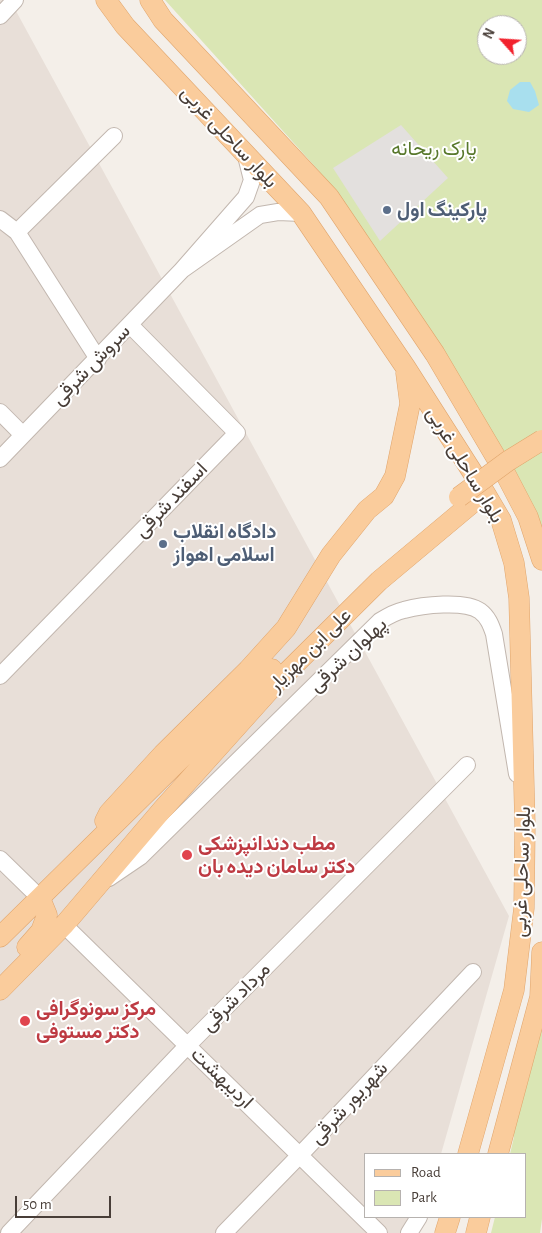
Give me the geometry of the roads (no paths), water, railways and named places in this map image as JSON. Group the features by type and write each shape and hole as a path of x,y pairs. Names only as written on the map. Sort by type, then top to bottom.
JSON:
{"main road":[{"name":"بلوار ساحلی غربی","path":"106,0 125,26 300,213 406,368 501,520 514,562 519,598 525,825 524,908 514,990 468,1153"},
{"name":"بلوار ساحلی غربی","path":"150,0 164,20 329,197 434,354 504,471 528,517 542,560"},
{"path":"96,844 109,813 163,754 248,670 286,628 331,555 367,510 384,496 395,476 410,404 406,368"},
{"path":"0,937 360,581 465,500 508,461 542,440"},
{"path":"465,500 542,455"},
{"name":"علی ابن مهزیار","path":"162,810 275,684 379,581 465,500"},
{"name":"پهلوان شرقی","path":"0,990 64,925 162,810"},
{"path":"0,976 41,931 47,916 40,898"},
{"name":"بلوار ساحلی غربی","path":"498,1153 540,996 542,952"},
{"path":"445,1233 450,1218"},
{"path":"476,1233 480,1218"}],"street":[{"path":"0,16 15,0"},
{"path":"17,232 114,136"},
{"path":"182,270 246,197 252,180 246,156"},
{"path":"182,270 260,215 278,212 300,213"},
{"path":"0,219 17,232 98,359"},
{"name":"سروش شرقی","path":"0,459 182,270"},
{"name":"اسفند شرقی","path":"0,676 237,432 130,325"},
{"path":"0,412 23,435"},
{"name":"پهلوان شرقی","path":"97,886 140,857 380,621 391,614 406,609 464,604 481,612 489,620 494,634 525,825"},
{"name":"مرداد شرقی","path":"9,1233 188,1045 467,765"},
{"path":"0,859 40,898"},
{"name":"اردیبهشت","path":"64,925 379,1233"},
{"name":"شهریور شرقی","path":"224,1233 473,972"},
{"path":"458,1153 477,1123"},
{"path":"409,1233 418,1218"}],"water":[{"path":"520,82 530,82 535,91 539,105 529,112 513,109 507,101 510,90"}],"place":[{"name":"پارکینگ اول","path":"387,210"},
{"name":"دادگاه انقلاب اسلامی اهواز","path":"163,544"},
{"name":"مطب دندانپزشکی دکتر سامان دیده بان","path":"187,855"},
{"name":"مرکز سونوگرافی دکتر مستوفی","path":"25,1021"}],"park label":[{"name":"پارک ریحانه","path":"434,149"}]}
